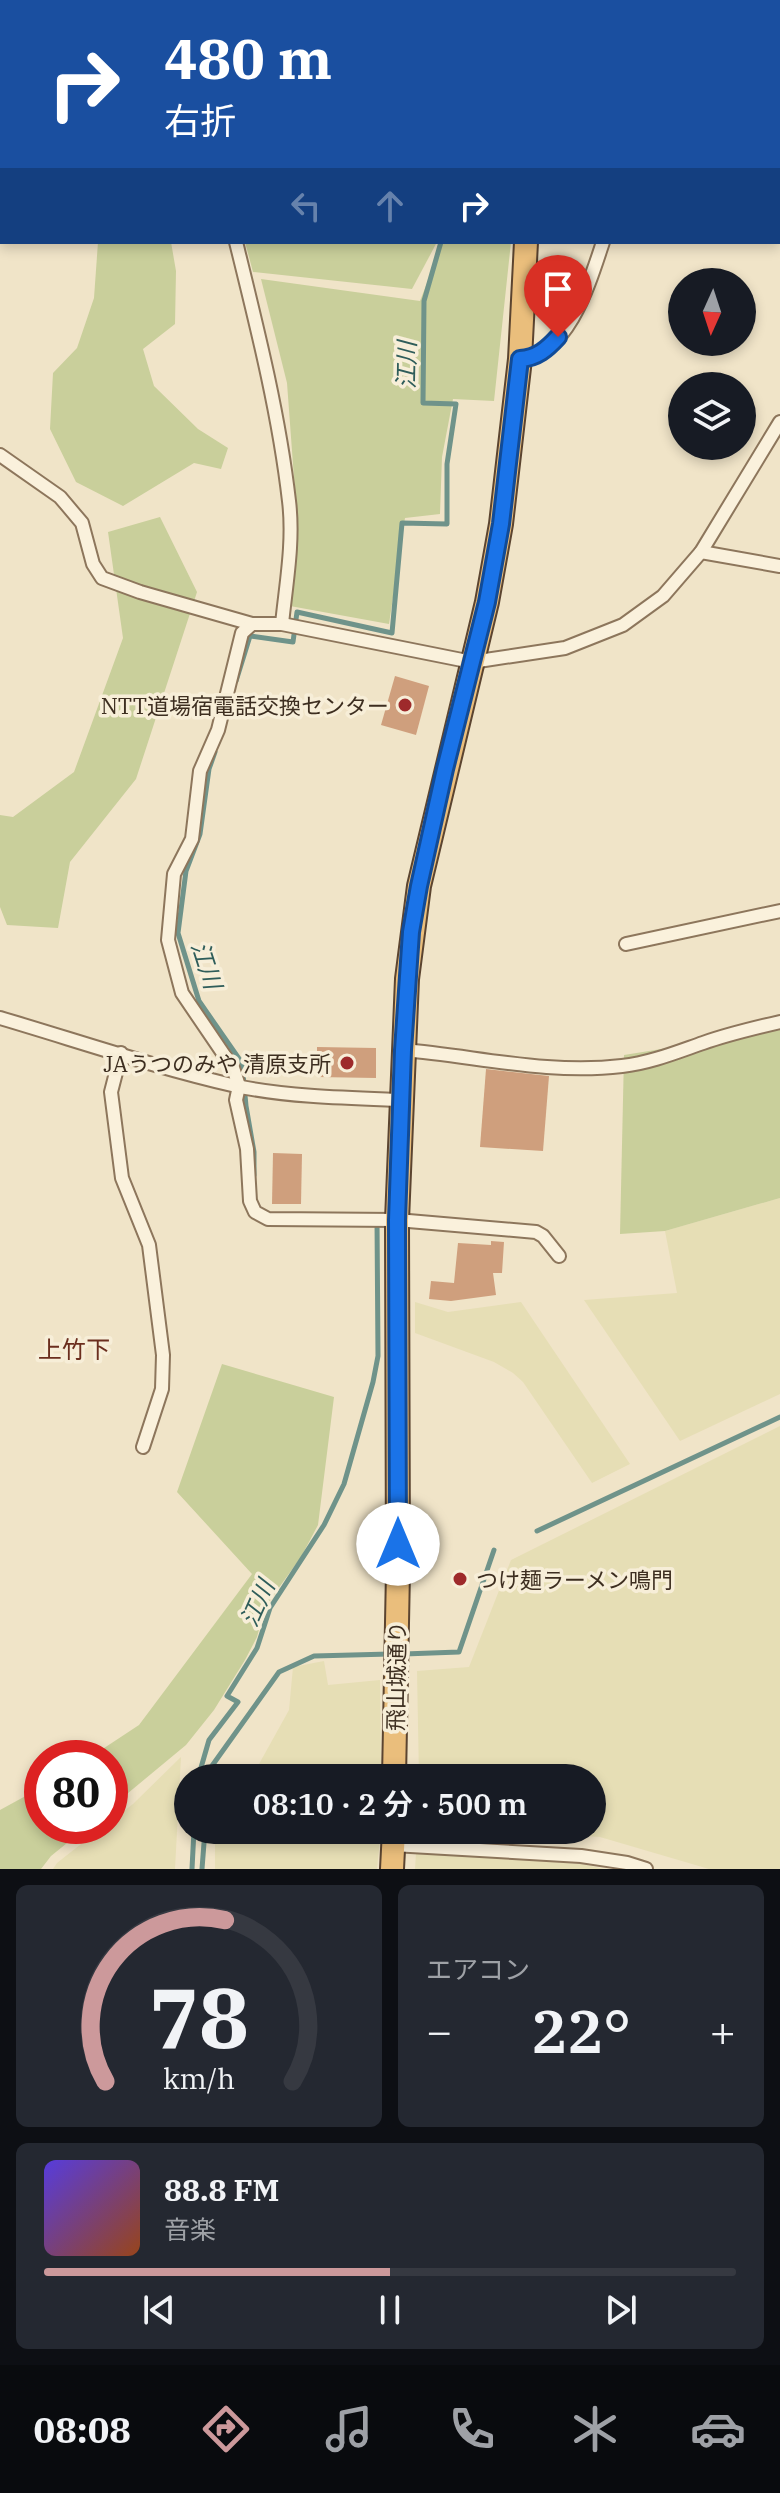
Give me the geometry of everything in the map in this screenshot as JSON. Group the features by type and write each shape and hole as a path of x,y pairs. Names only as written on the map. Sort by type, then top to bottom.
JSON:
{"highway":[{"name":"飛山城通り","path":"394,1764 398,1571 397,1220 411,932 419,886 487,602 501,524 520,359 526,244"},
{"path":"392,1869 393,1844"}],"street":[{"path":"236,244 268,379 290,503 290,543 282,624"},
{"path":"520,359 547,350 570,323 588,286 602,244"},
{"path":"0,455 60,497 82,523 93,564 102,578 252,624 282,624 472,662 565,648 623,625 663,596 701,552 780,422"},
{"path":"701,552 780,566"},
{"path":"252,624 242,633 218,730 200,771 192,839 174,874 168,940 182,993 233,1068 239,1086 236,1100 247,1149 250,1201 255,1212 268,1219 397,1220 536,1232 559,1256"},
{"path":"626,944 780,911"},
{"path":"0,1018 239,1086 316,1097 402,1100"},
{"path":"403,1050 566,1069 623,1066 666,1057 705,1042 780,1022"},
{"path":"121,1053 111,1092 122,1178 149,1245 163,1355 162,1389 143,1447"},
{"path":"462,1844 581,1856 646,1869"}],"shaded area":[{"path":"780,1198 780,1394 680,1441 584,1300 677,1293 665,1231"},
{"path":"415,1302 448,1312 521,1302 630,1464 592,1483 523,1382 513,1373 494,1362 415,1333"},
{"path":"780,1426 780,1869 709,1869 606,1839 606,1764 419,1764 417,1671 469,1667 511,1560"},
{"path":"324,1661 328,1685 380,1680 381,1764 259,1764 289,1710 293,1667"},
{"path":"181,1757 181,1764 174,1764 175,1869 53,1869 81,1844 128,1844 128,1808"},
{"path":"215,1844 380,1844 377,1869 215,1869"},
{"path":"416,1853 583,1864 604,1869 415,1869"}],"green space":[{"path":"98,244 171,244 176,271 175,324 143,349 154,386 198,429 228,448 221,469 194,463 123,506 76,482 50,429 53,373 77,348 94,298"},
{"path":"246,244 436,244 412,289 253,272"},
{"path":"442,244 511,244 494,401 453,399 442,457 440,514 405,518 389,624 290,606 296,505 287,383 261,279 420,301"},
{"path":"160,517 197,592 136,779 70,862 58,928 7,925 0,907 0,815 13,817 74,772 123,638 108,532"},
{"path":"780,1030 780,1198 665,1231 620,1234 624,1055"},
{"path":"222,1364 334,1397 318,1525 301,1557 265,1607 257,1637 214,1710 186,1745 128,1793 128,1740 116,1740 139,1725 252,1574 177,1492"},
{"path":"24,1797 24,1844 66,1844 41,1869 0,1869 0,1810"}],"building":[{"path":"555,274 574,275 574,296 565,313 547,312 548,281"},
{"name":"NTT道場宿電話交換センター","path":"395,676 429,686 416,735 381,725"},
{"name":"JAうつのみや 清原支所","path":"317,1047 376,1048 376,1078 317,1077"},
{"path":"486,1069 549,1076 543,1151 480,1147"},
{"path":"273,1153 302,1154 301,1204 272,1204"},
{"path":"491,1241 504,1242 502,1273 493,1273 496,1295 451,1301 429,1299 431,1281 454,1283 458,1243 491,1245"}],"waterway":[{"name":"江川","path":"236,681 250,636 293,642 297,612 392,633 402,523 447,524 447,464 456,404 423,403 424,301 440,244"},
{"name":"江川","path":"215,752 209,769 200,834 186,871 178,933 199,1001 242,1063 254,1152 254,1175"},
{"name":"江川","path":"202,1764 209,1740 238,1702 227,1696 257,1648 270,1608 324,1525 344,1484 378,1356 377,1220"},
{"path":"537,1531 780,1417"},
{"path":"404,1654 459,1652 494,1550"},
{"path":"213,1764 279,1672 314,1656 390,1654"},
{"name":"江川","path":"192,1869 193,1844"},
{"path":"202,1869 204,1844"}],"place":[{"name":"NTT道場宿電話交換センター","path":"405,705"},
{"name":"JAうつのみや 清原支所","path":"347,1063"},
{"name":"つけ麺ラーメン鳴門","path":"460,1579"}],"district":[{"name":"上竹下","path":"74,1349"}],"route":[{"path":"398,1544 397,1220 411,932 445,769 487,602 501,524 520,359 547,350 558,337"}]}
